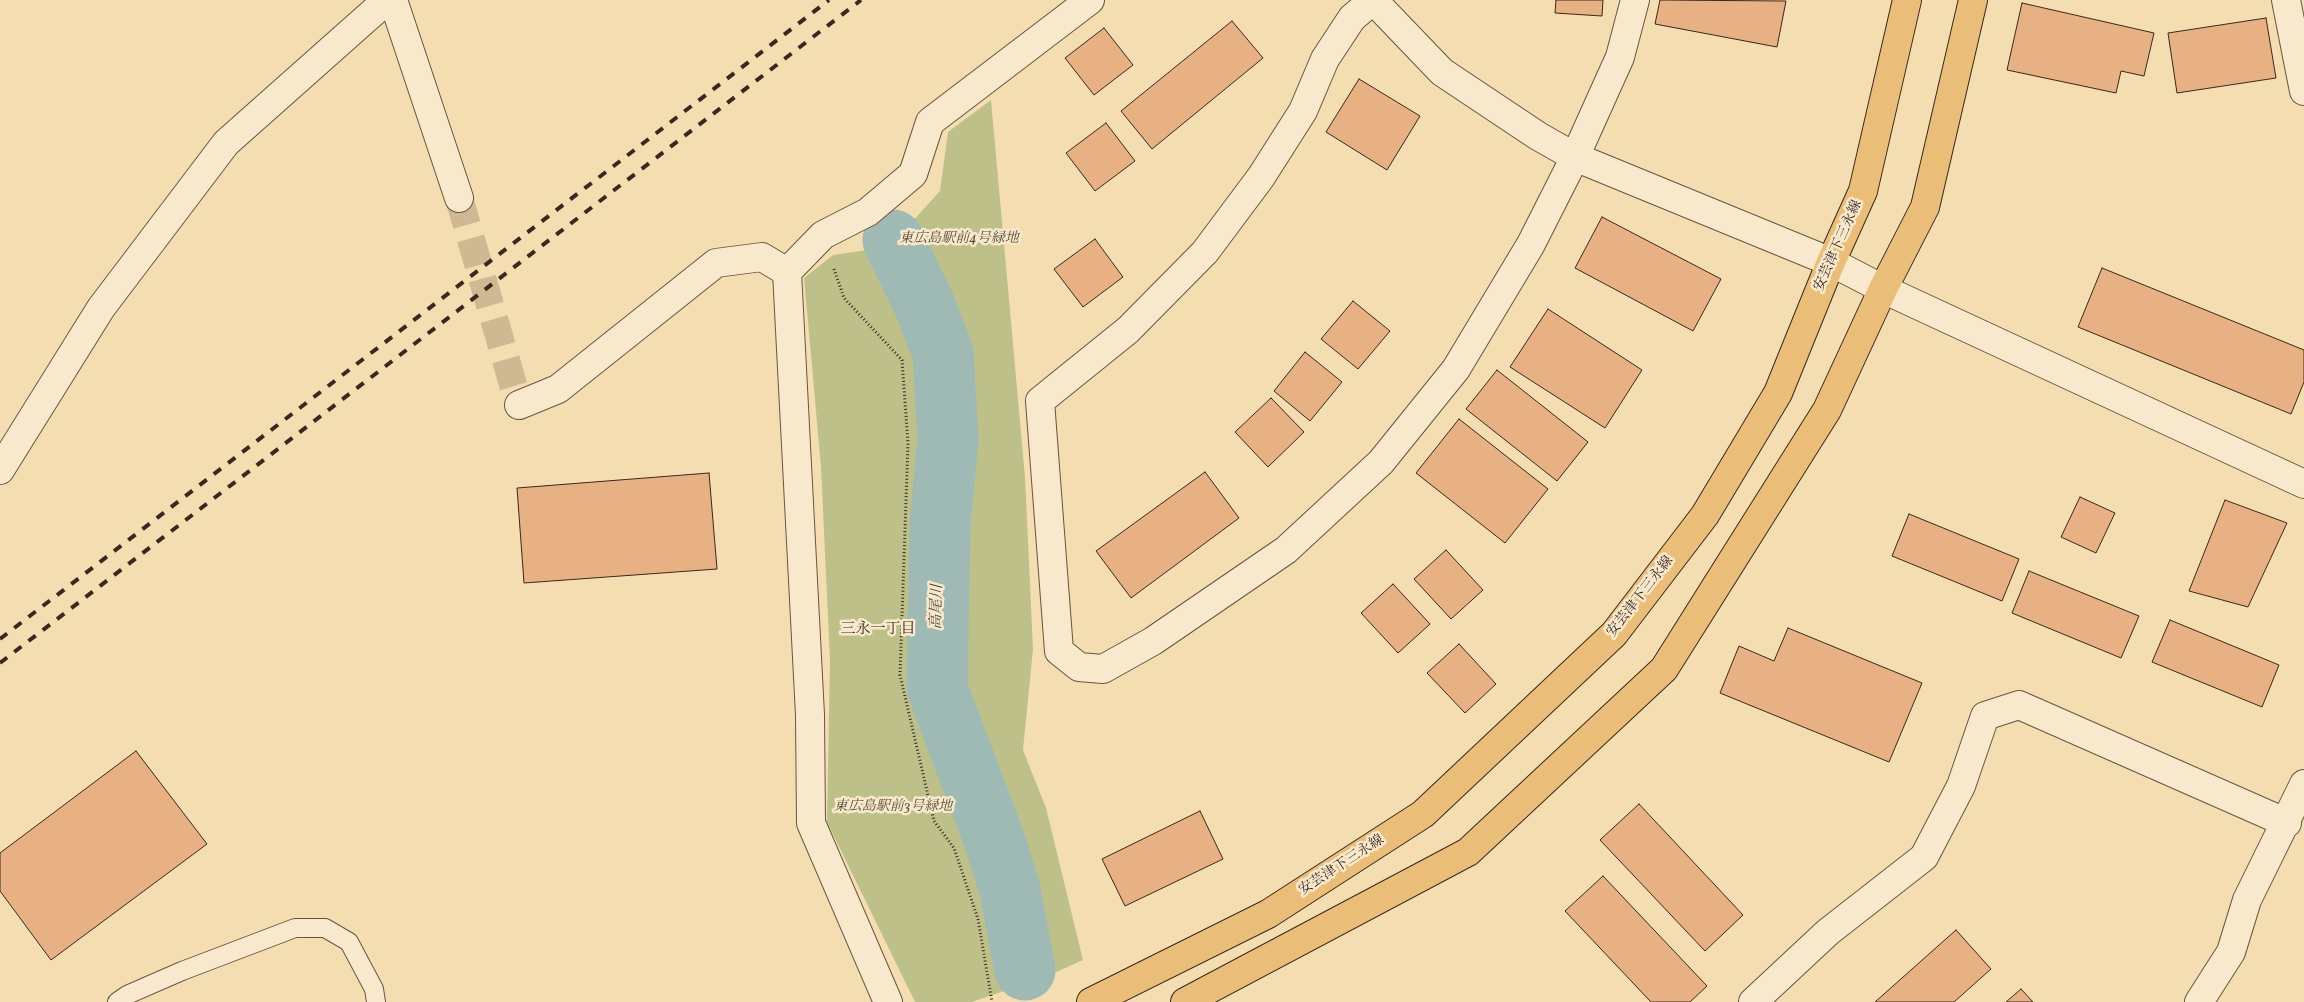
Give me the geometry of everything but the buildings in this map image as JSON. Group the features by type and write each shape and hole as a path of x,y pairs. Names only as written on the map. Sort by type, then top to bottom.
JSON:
{"main road":[{"name":"安芸津下三永線","path":"1091,1002 1268,914 1423,814 1614,634 1705,515 1778,393 1830,262 1863,191 1907,0"},
{"path":"1186,1002 1468,852 1664,668 1827,410 1883,289 1925,207 1973,0"}],"street":[{"path":"0,470 100,308 226,143 387,0"},
{"path":"393,0 459,198"},
{"path":"888,1002 811,823 810,715 787,272 823,235 868,212 913,174 930,122 1090,0"},
{"path":"1635,0 1620,57 1575,157 1531,244 1456,369 1381,462 1286,550 1154,641 1102,669 1079,667 1059,652 1040,401 1128,330 1205,252 1261,177 1303,111 1325,59 1352,18 1373,0 1442,72 1538,136 1575,157 1830,262 1883,289 2304,484"},
{"path":"2286,0 2304,91"},
{"path":"519,405 558,389 716,263 762,257 787,272"},
{"path":"1753,1002 1828,932 1924,857 1961,786 1985,716 2019,705 2286,823"},
{"path":"2198,1002 2231,952 2247,900 2304,784"}],"lane":[{"path":"117,1002 127,995 182,971 295,928 324,928 348,942 374,989 376,1002"}],"path":[{"path":"823,235 844,298 902,360 908,443 900,675 934,821 954,848 978,919 992,1002"}],"green space":[{"name":"東広島駅前4号緑地","path":"991,100 1025,477 1033,649 1023,750 1046,808 1083,960 1041,979 1026,883 992,799 961,702 953,666 962,498 960,345 937,283 900,235 940,191 948,132"},
{"name":"東広島駅前3号緑地","path":"881,248 922,338 930,442 927,516 925,693 949,773 1001,894 1015,987 972,1002 915,1002 827,822 830,661 821,467 804,278 833,255"}],"waterway":[{"name":"高尾川","path":"893,240 925,306 943,353 948,440 940,524 937,688 994,839 1010,890 1025,970"}],"tunnel":[{"path":"459,198 519,405"}],"railway":[{"path":"0,639 829,0"},
{"path":"0,663 861,0"}],"district":[{"name":"三永一丁目","path":"878,630"}]}
